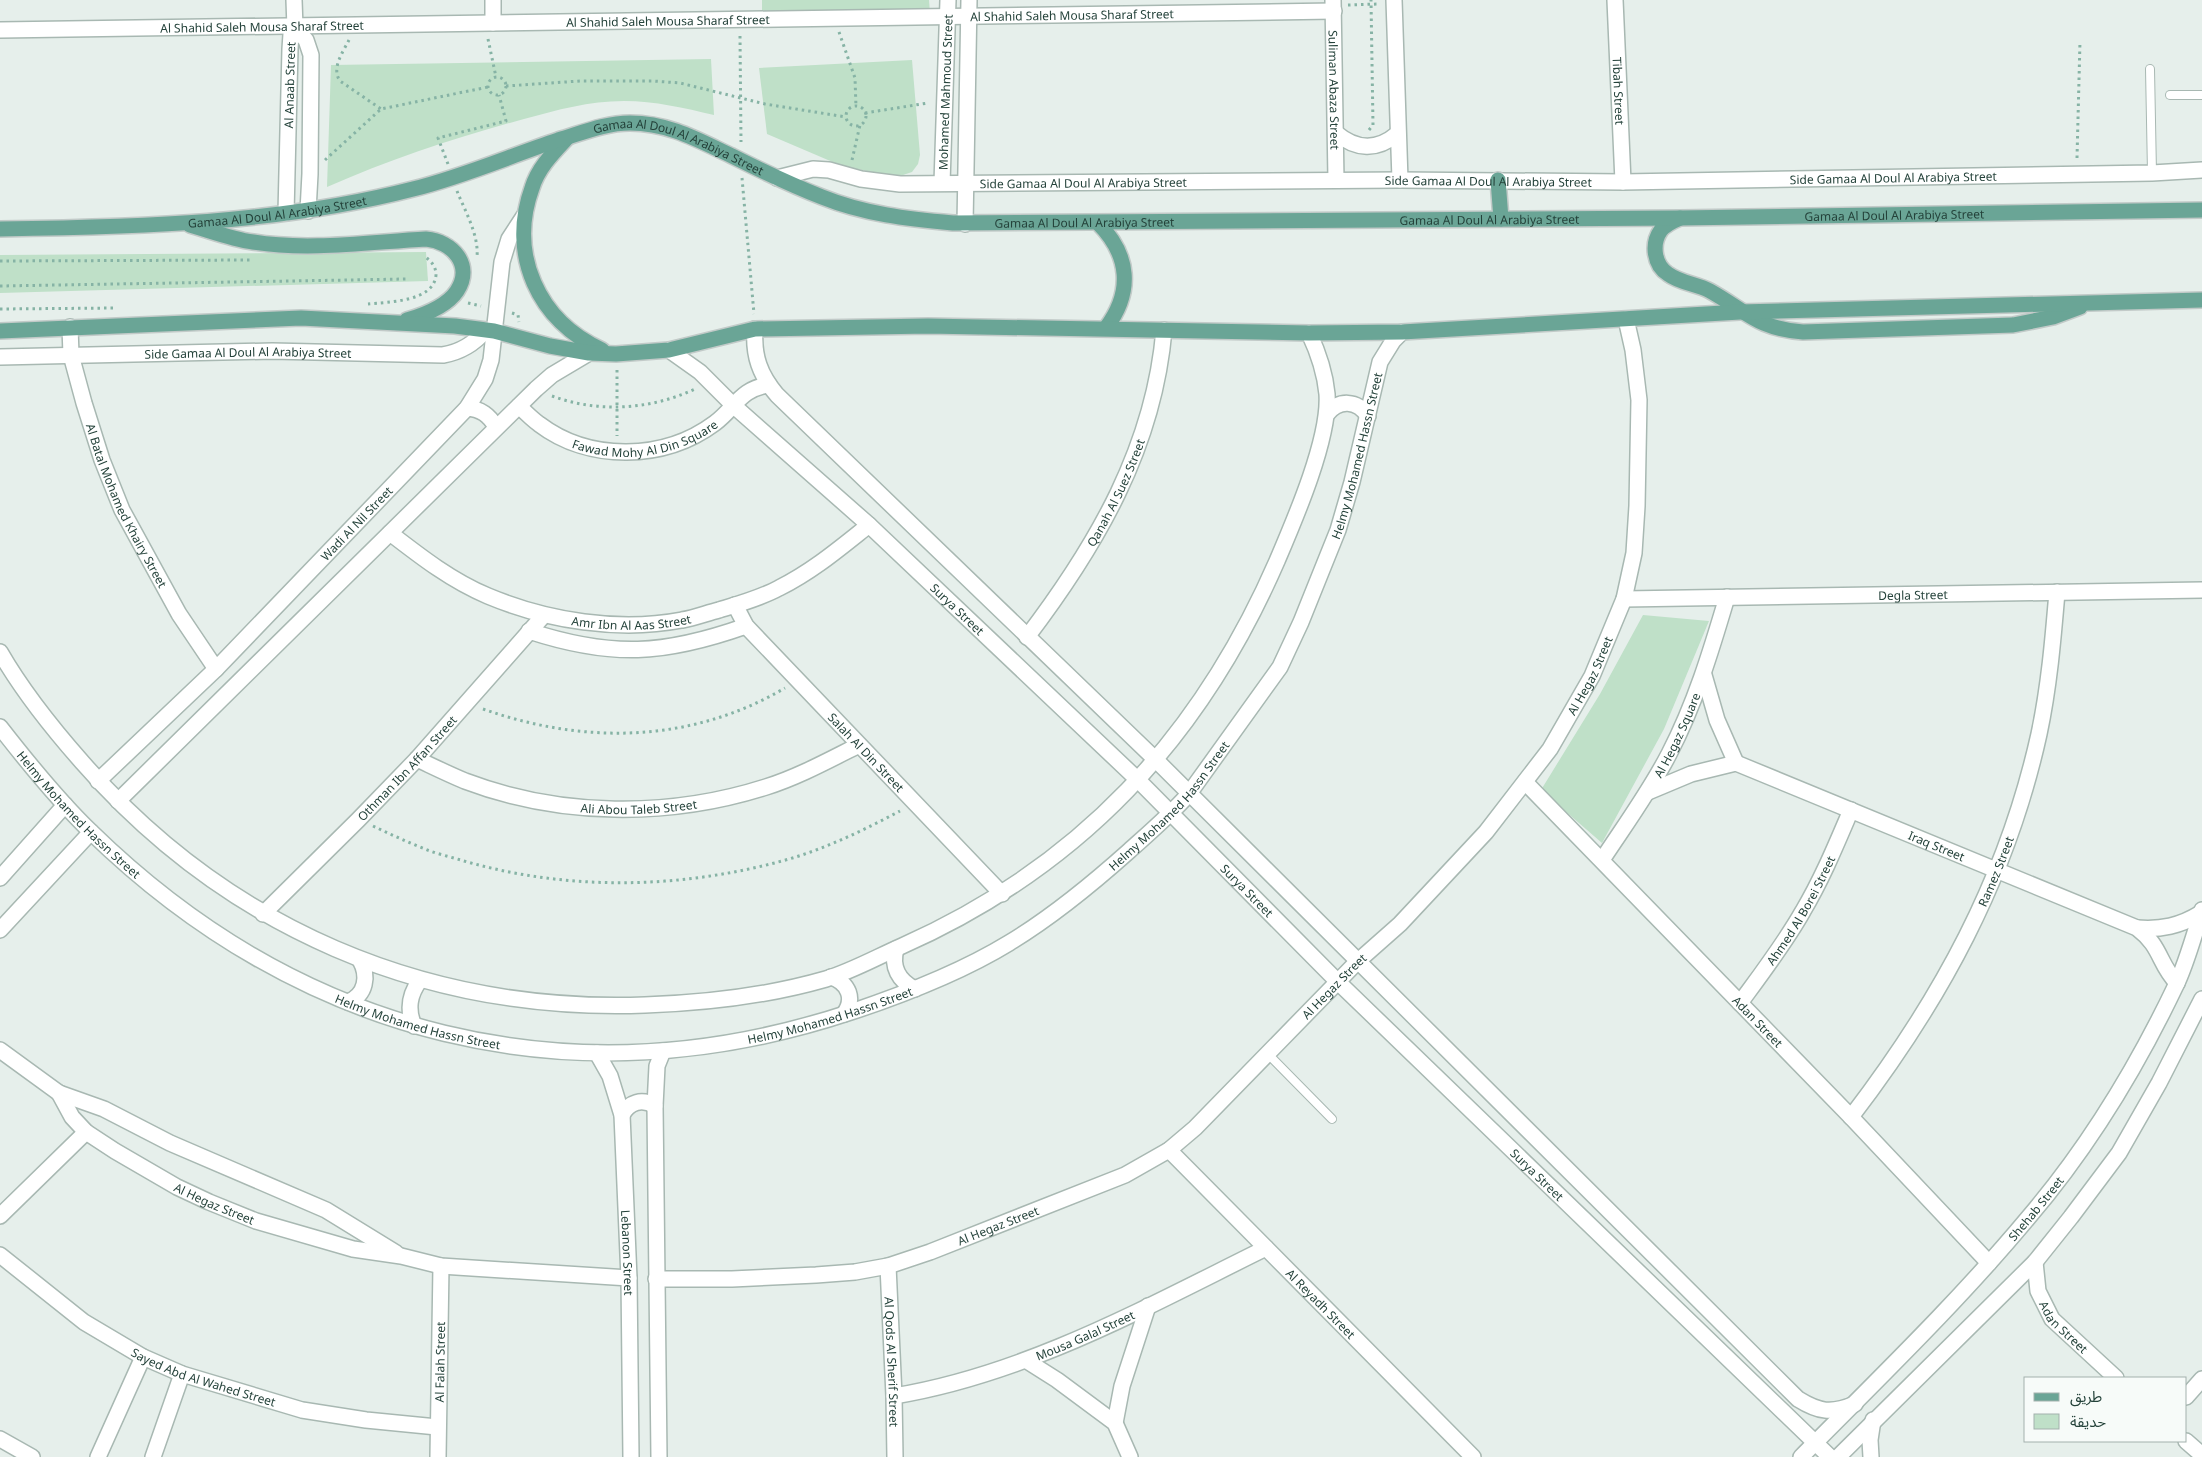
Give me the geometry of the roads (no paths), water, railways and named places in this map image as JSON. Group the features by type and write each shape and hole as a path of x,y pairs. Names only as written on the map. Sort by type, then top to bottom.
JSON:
{"main road":[{"name":"Gamaa Al Doul Al Arabiya Street","path":"0,229 150,226 308,211 414,189 606,125 628,123 654,124 681,131 777,178 825,198 868,212 909,219 965,224 1680,218 2202,210"},
{"path":"568,137 547,160 532,186 524,216 524,246 528,265 542,301 561,324 584,342 614,354"},
{"path":"1498,180 1502,218"},
{"path":"1680,218 1667,225 1657,237 1655,253 1661,268 1674,278 1691,282 1716,294 1740,312 1777,328 1803,332 2013,325 2052,318 2090,303"},
{"path":"184,223 231,238 275,245 304,246 426,239 436,240 454,250 460,260 462,270 458,290 450,298 419,316 388,322"},
{"path":"1098,223 1117,246 1125,274 1121,303 1106,328"},
{"path":"0,331 301,318 455,326 490,331 550,346 589,353 614,354 669,350 755,329 928,326 1309,333 1402,332 1740,312 2202,300"}],"street":[{"path":"294,0 295,28"},
{"path":"489,23 493,0"},
{"name":"Mohamed Mahmoud Street","path":"942,183 948,0"},
{"name":"Mohamed Mahmoud Street","path":"965,224 969,0"},
{"name":"Tibah Street","path":"1615,0 1623,182"},
{"path":"1394,2 1400,180"},
{"name":"Al Shahid Saleh Mousa Sharaf Street","path":"0,30 295,28 489,23 948,17 1155,7 1333,5"},
{"name":"Suliman Abaza Street","path":"1333,5 1336,180"},
{"name":"Al Anaab Street","path":"286,213 290,49 291,34 295,28 306,40 311,55 308,211"},
{"path":"1336,133 1350,143 1367,147 1388,141 1397,134"},
{"name":"Side Gamaa Al Doul Al Arabiya Street","path":"777,178 813,169 828,170 900,184 1336,180 1623,182 2152,173 2202,170"},
{"name":"Wadi Al Nil Street","path":"98,781 216,669 467,408 485,379 491,360 490,331 502,262 509,239 524,216"},
{"name":"Al Hegaz Street","path":"656,1279 732,1279 816,1275 855,1272 888,1266 930,1252 1117,1179 1169,1150 1195,1128 1357,962 1400,924 1444,879 1486,832 1525,782 1550,749 1576,706 1609,638 1624,599 1634,553 1639,400 1633,350 1626,319"},
{"name":"Al Batal Mohamed Khairy Street","path":"70,327 71,354 102,460 122,510 179,614 216,669"},
{"name":"Surya Street","path":"755,329 756,358 761,372 769,385 1156,760 1188,795 1798,1399 1811,1407 1826,1411 1843,1409 1855,1404"},
{"name":"Qanah Al Suez Street","path":"1027,637 1064,589 1094,540 1129,470 1150,407 1161,356 1164,330"},
{"name":"Side Gamaa Al Doul Al Arabiya Street","path":"0,357 272,350 443,355 471,345 490,331"},
{"name":"Helmy Mohamed Hassn Street","path":"0,727 65,805 91,832 137,873 186,912 237,946 291,976 348,1002 414,1026 500,1045 541,1050 596,1053 663,1051 740,1041 786,1031 844,1014 915,989 966,966 1007,944 1087,889 1171,814 1188,795 1280,668 1301,622 1338,530 1352,482 1380,362 1393,341 1402,332"},
{"path":"0,652 31,699 60,737 98,781 172,851 232,895 263,914 318,943 360,960 420,980 507,997 547,1002 628,1006 669,1005 751,995 831,978 956,921 1002,894 1073,843 1102,817 1156,760 1207,690 1230,654 1270,577 1303,497 1327,414 1324,374 1309,333"},
{"name":"Surya Street","path":"669,350 700,372 734,406 869,525 1138,780 1338,982 1830,1457"},
{"path":"118,801 518,406 552,376 589,353"},
{"name":"Fawad Mohy Al Din Square","path":"518,406 540,424 563,438 590,448 617,452 643,451 668,446 684,440 715,423 748,390 758,386 769,385"},
{"path":"1327,414 1336,406 1348,403 1360,407 1368,416"},
{"path":"467,408 482,411 488,415 496,427"},
{"name":"Amr Ibn Al Aas Street","path":"390,533 436,569 488,596 544,615 590,622 636,624 682,620 735,606 779,589 826,560 869,525"},
{"name":"Degla Street","path":"1624,599 2202,590"},
{"name":"Ramez Street","path":"1851,1118 1886,1072 1933,999 1974,924 1998,871 2021,804 2039,734 2051,663 2057,592"},
{"name":"Al Hegaz Square","path":"1602,860 1648,792 1680,731 1704,675 1727,597"},
{"name":"Salah Al Din Street","path":"735,606 746,626 1002,894"},
{"name":"Othman Ibn Affan Street","path":"263,914 358,820 416,759 544,615"},
{"path":"530,631 574,644 601,649 637,650 674,647 709,639 746,626"},
{"path":"1648,792 1691,774 1736,763 1717,720 1704,675"},
{"name":"Ali Abou Taleb Street","path":"416,759 464,781 514,796 564,806 615,810 666,808 717,800 766,787 814,768 859,745"},
{"name":"Iraq Street","path":"1736,763 2136,928 2154,930 2170,928 2186,922 2201,912"},
{"name":"Adan Street","path":"1525,782 1851,1118 1988,1263"},
{"path":"0,878 65,805"},
{"name":"Ahmed Al Borei Street","path":"1740,1003 1774,958 1803,911 1829,862 1851,810"},
{"path":"0,930 91,832"},
{"name":"Shehab Street","path":"1801,1457 1855,1404 1988,1263 2050,1190 2101,1119 2177,983 2201,912"},
{"name":"Iraq Street","path":"2136,928 2156,946 2169,975 2177,983"},
{"path":"896,949 894,957 897,973 908,985 915,989"},
{"path":"348,1002 354,1000 364,988 366,973 360,960"},
{"path":"831,978 843,983 848,989 850,1002 844,1014"},
{"path":"414,1026 409,1007 414,988 420,980"},
{"path":"1838,1457 1873,1420 2036,1262 2119,1153 2159,1083 2202,999"},
{"name":"Al Hegaz Street","path":"0,1050 59,1094 104,1108 170,1143 326,1210 401,1256"},
{"path":"659,1457 655,1106 657,1066 663,1051"},
{"name":"Lebanon Street","path":"596,1053 610,1076 622,1115 629,1278 631,1457"},
{"name":"Al Hegaz Street","path":"59,1094 72,1116 86,1132 177,1187 256,1221 353,1249 401,1256 441,1266 629,1278"},
{"path":"622,1115 625,1109 636,1102 643,1101 655,1106"},
{"path":"0,1216 86,1132"},
{"name":"Al Reyadh Street","path":"1169,1150 1473,1457"},
{"name":"Mousa Galal Street","path":"894,1396 930,1390 974,1379 1027,1361 1148,1306 1266,1248"},
{"name":"Sayed Abd Al Wahed Street","path":"0,1255 84,1322 143,1357 182,1374 302,1410 366,1420 437,1427"},
{"name":"Adan Street","path":"2036,1262 2038,1291 2052,1319 2115,1377"},
{"name":"Al Falah Street","path":"438,1457 441,1266"},
{"name":"Al Qods Al Sherif Street","path":"888,1266 895,1457"},
{"path":"1675,1308 1690,1292"},
{"path":"1115,1424 1122,1386 1148,1306"},
{"path":"98,1457 143,1357"},
{"path":"1027,1361 1057,1380 1115,1424 1130,1457"},
{"path":"153,1457 182,1374"},
{"path":"2187,1396 2202,1379"},
{"path":"1871,1457 1870,1440 1873,1420"},
{"path":"0,1439 32,1457"},
{"path":"2187,1442 2202,1456"}],"lane":[{"path":"2150,69 2152,173"},
{"path":"2170,95 2202,95"},
{"path":"1268,1054 1332,1119"}]}
